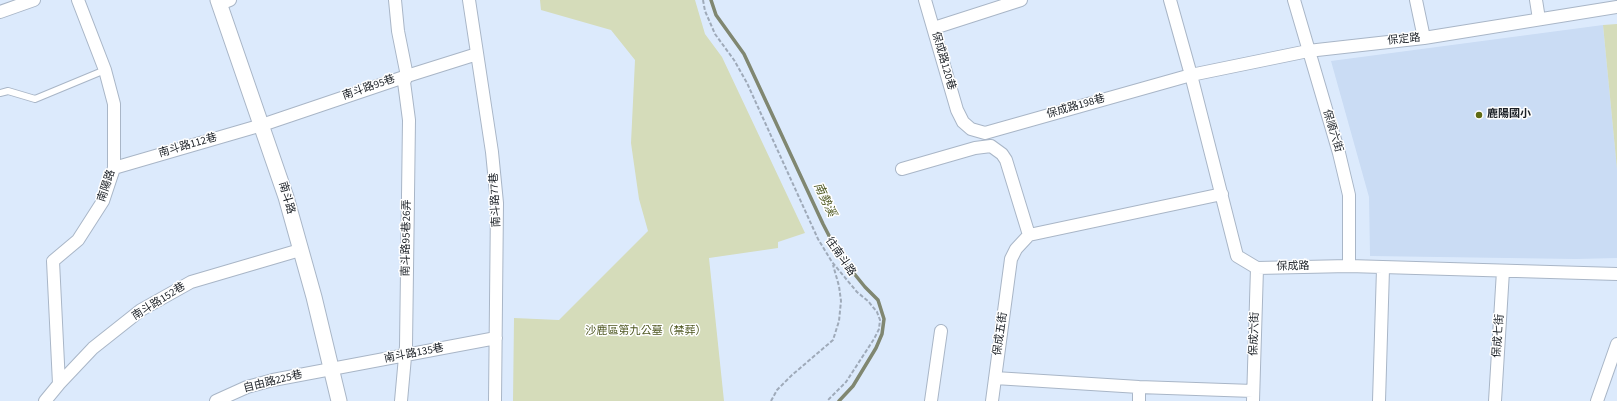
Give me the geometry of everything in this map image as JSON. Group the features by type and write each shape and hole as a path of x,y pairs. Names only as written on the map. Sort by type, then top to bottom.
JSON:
{"street":[{"path":"0,12 34,0"},
{"name":"南陽路","path":"59,384 53,260 78,240 103,201 114,168 114,104 105,70 78,0"},
{"name":"南斗路95巷26弄","path":"395,0 398,31 407,76 404,82 409,120 405,355 401,401"},
{"name":"南斗路77巷","path":"469,0 492,152 498,204 496,401"},
{"name":"保成路120巷","path":"925,0 957,110 963,122"},
{"path":"934,28 1021,0"},
{"path":"1170,0 1222,194 1236,256 1257,268"},
{"name":"保順六街","path":"1294,0 1339,153 1349,195 1349,266"},
{"path":"1416,0 1424,38"},
{"path":"1536,0 1539,19"},
{"name":"南斗路","path":"223,1 286,197 339,401"},
{"name":"保定路","path":"1191,75 1308,51 1424,38 1617,7"},
{"name":"南斗路95巷","path":"262,125 477,54"},
{"name":"保成路198巷","path":"963,122 971,129 985,133 1191,75"},
{"name":"南斗路112巷","path":"114,168 262,125"},
{"path":"902,169 975,148 991,146 1002,154 1006,160 1029,235 1222,194"},
{"name":"保成五街","path":"992,401 1011,260 1016,249 1029,235"},
{"name":"南斗路152巷","path":"45,401 93,348 141,310 191,282 300,250"},
{"name":"保成路","path":"1257,268 1349,266 1617,274"},
{"name":"保成六街","path":"1253,396 1257,268"},
{"path":"1378,401 1383,268"},
{"name":"保成七街","path":"1495,401 1503,271"},
{"path":"932,401 941,331"},
{"name":"南斗路135巷","path":"332,370 496,338"},
{"path":"1596,401 1617,344"},
{"name":"自由路225巷","path":"216,401 226,395 261,383 313,372 332,370"},
{"path":"995,378 1253,396"},
{"path":"1139,387 1139,401"}],"lane":[{"path":"0,93 8,91 35,99 105,70"}],"path":[{"name":"往南斗路","path":"703,0 705,11 714,34 734,60 747,83 818,239 832,262 857,292 868,301 877,312 880,320 879,329 874,339 846,382 827,401"},
{"path":"771,401 777,390 792,375 833,340 839,321 841,301 839,286 832,262"}],"shaded area":[{"name":"鹿陽國小","path":"1603,25 1617,169 1617,258 1576,259 1370,256 1369,197 1331,61"}],"green space":[{"name":"沙鹿區第九公墓（禁葬）","path":"540,0 695,0 705,34 722,57 805,233 778,242 778,248 709,258 724,401 513,401 514,318 559,320 648,231 639,199 631,143 635,60 611,30 541,10"},
{"path":"1617,24 1617,169 1603,25"}],"waterway":[{"name":"南勢溪","path":"711,0 716,15 744,54 823,224 839,255 865,287 878,300 884,319 882,334 876,348 853,386 839,401"}],"place":[{"name":"鹿陽國小","path":"1479,115"}]}
